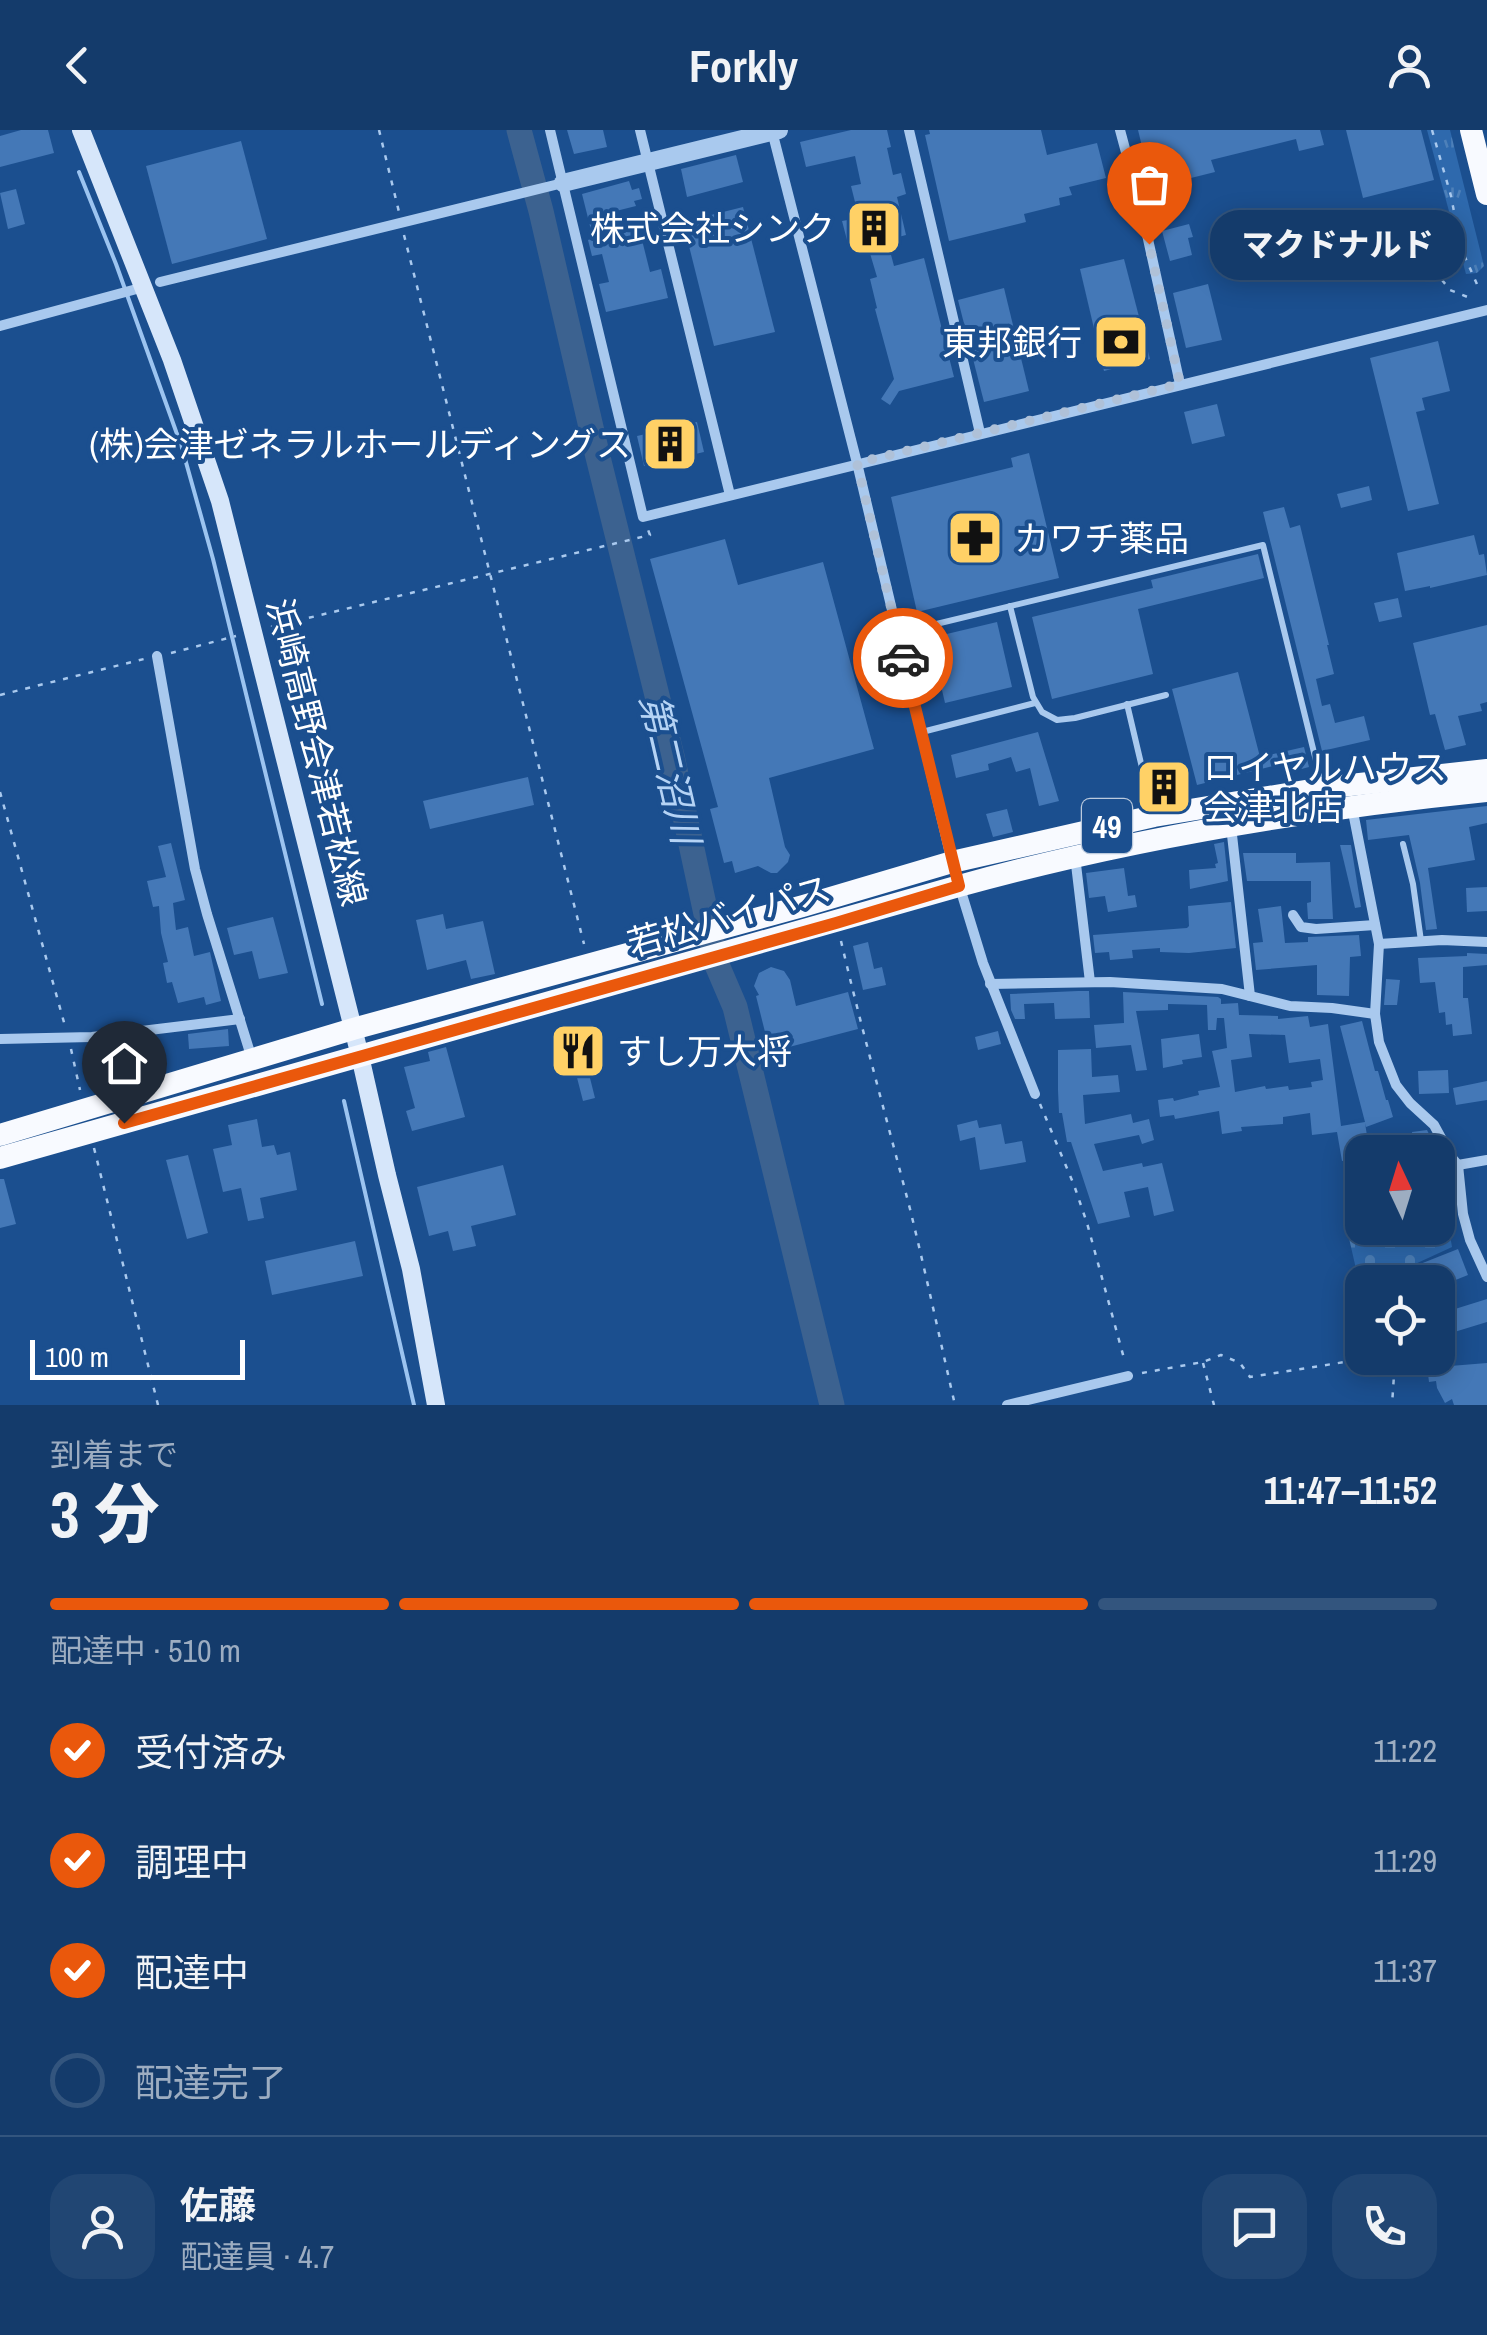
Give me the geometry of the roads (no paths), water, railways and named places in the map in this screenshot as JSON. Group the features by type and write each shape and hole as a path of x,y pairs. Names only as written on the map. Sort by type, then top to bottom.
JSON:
{"highway":[{"path":"1471,130 1487,194"},
{"name":"若松バイパス","path":"0,1135 87,1122 360,1056 1075,856 1487,770"},
{"name":"若松バイパス","path":"0,1158 252,1061 952,862 1154,816 1323,788 1350,796 1487,791"}],"main road":[{"name":"浜崎高野会津若松線","path":"81,130 139,288 172,360 220,501 411,1269 436,1405"}],"street":[{"path":"550,130 643,517 1483,308"},
{"path":"640,130 730,495"},
{"path":"0,326 774,130 952,862 990,984 1036,1094"},
{"path":"909,130 980,432"},
{"path":"1120,130 1180,384"},
{"path":"157,656 196,869 252,1061"},
{"path":"1350,796 1380,944 1374,1014 1379,1042 1396,1085 1434,1125 1458,1164 1463,1214 1487,1277"},
{"path":"1231,825 1250,996"},
{"path":"1075,856 1090,982"},
{"path":"1294,915 1301,927 1316,929 1376,925"},
{"path":"1380,944 1487,942"},
{"path":"990,984 1090,982 1222,989 1290,1006 1374,1014"},
{"path":"0,1039 68,1038 240,1019"},
{"path":"1458,1164 1487,1160"},
{"path":"1006,1405 1128,1376"}],"lane":[{"path":"898,634 1263,545 1323,788"},
{"path":"1010,606 1035,703 1042,712 1057,720 1074,718 1166,695"},
{"path":"922,732 1035,703"},
{"path":"1127,704 1154,816"},
{"path":"1403,844 1422,942"}],"waterway":[{"name":"第二沼川","path":"519,130 672,756 717,965 735,1007 832,1405"},
{"path":"79,172 182,448 322,1004"},
{"path":"344,1101 414,1405"}],"place":[{"name":"株式会社シンク","path":"874,228"},
{"name":"マクドナルド","path":"1149,244"},
{"name":"東邦銀行","path":"1121,342"},
{"name":"(株)会津ゼネラルホールディングス","path":"670,444"},
{"name":"カワチ薬品","path":"975,538"},
{"name":"ロイヤルハウス 会津北店","path":"1164,787"},
{"name":"すし万大将","path":"578,1051"}]}
